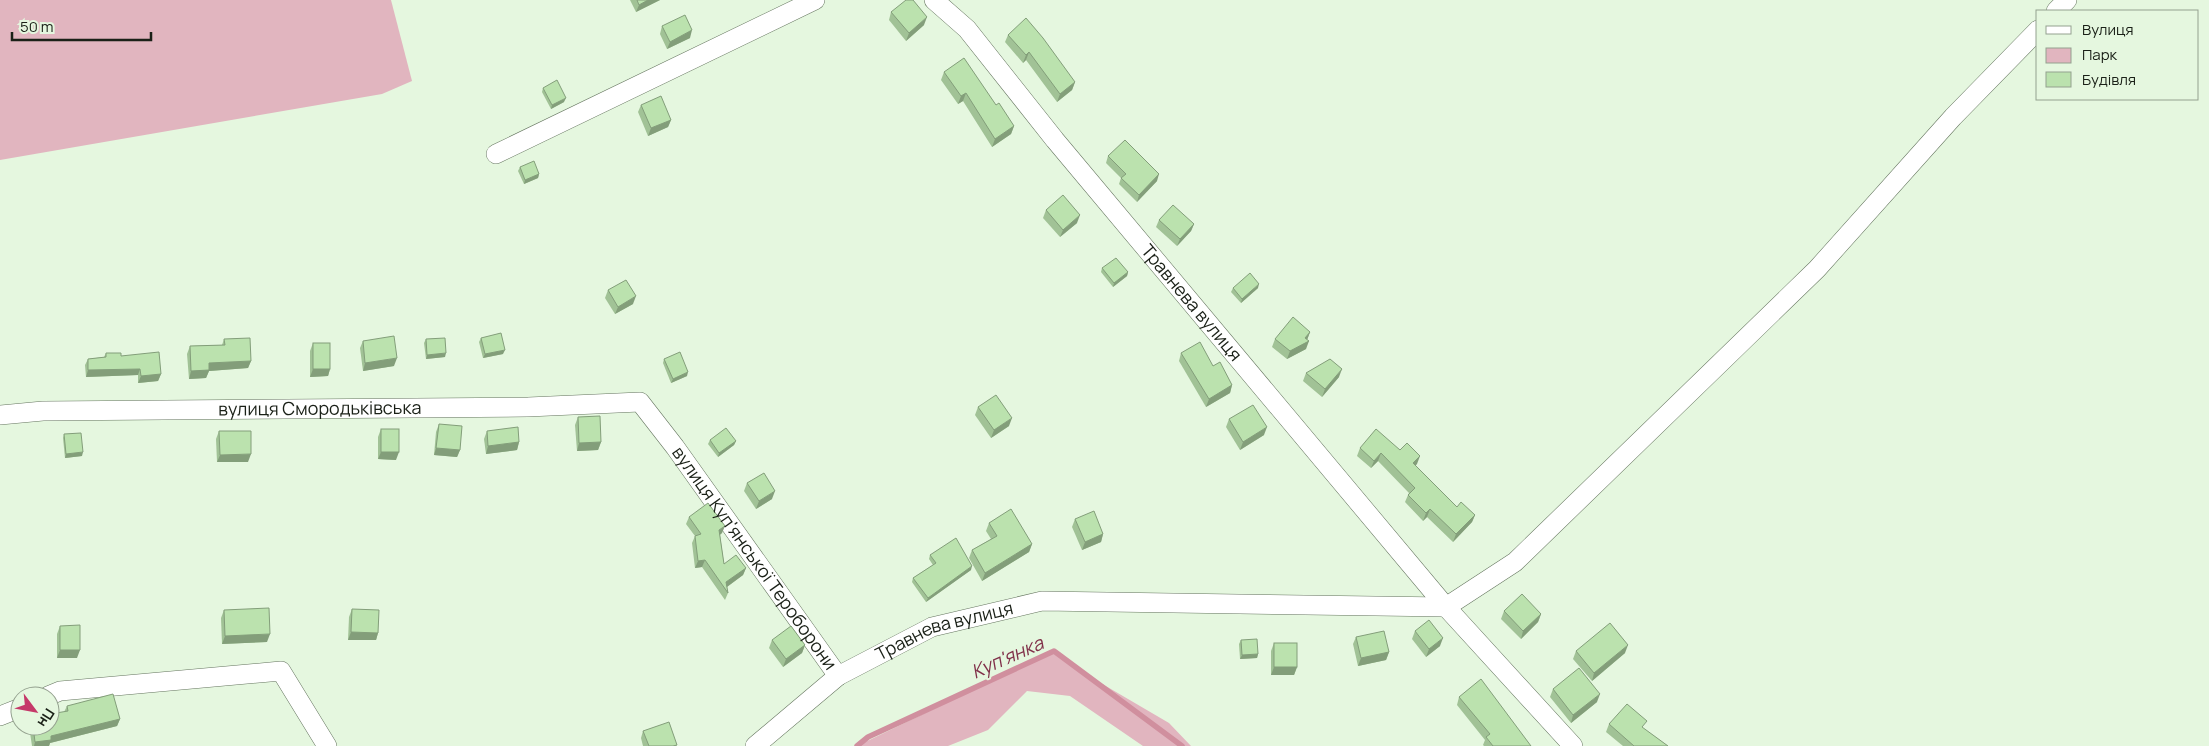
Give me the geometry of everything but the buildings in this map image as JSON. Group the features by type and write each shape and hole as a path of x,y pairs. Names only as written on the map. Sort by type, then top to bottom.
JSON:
{"street":[{"path":"496,154 816,0"},
{"name":"Травнева вулиця","path":"934,0 966,29 1055,140 1446,607 1573,746"},
{"path":"2057,10 2066,0"},
{"path":"1446,607 1515,562 1817,269 1953,116 2036,32"},
{"name":"вулиця Смородьківська","path":"0,415 43,411 528,406 640,402"},
{"name":"вулиця Куп'янської Тероборони","path":"640,402 675,447 838,676 755,746"},
{"name":"Травнева вулиця","path":"838,676 932,626 1042,601 1446,607"},
{"path":"60,691 281,671 327,746"}],"green space":[{"path":"0,0 391,0 412,81 382,94 0,160"},
{"path":"1054,651 1087,675 1169,723 1191,746 1143,746 1070,696 1027,691 988,730 948,746 857,746"}],"waterway":[{"name":"Куп'янка","path":"857,746 868,737 1054,651 1182,746"}]}
